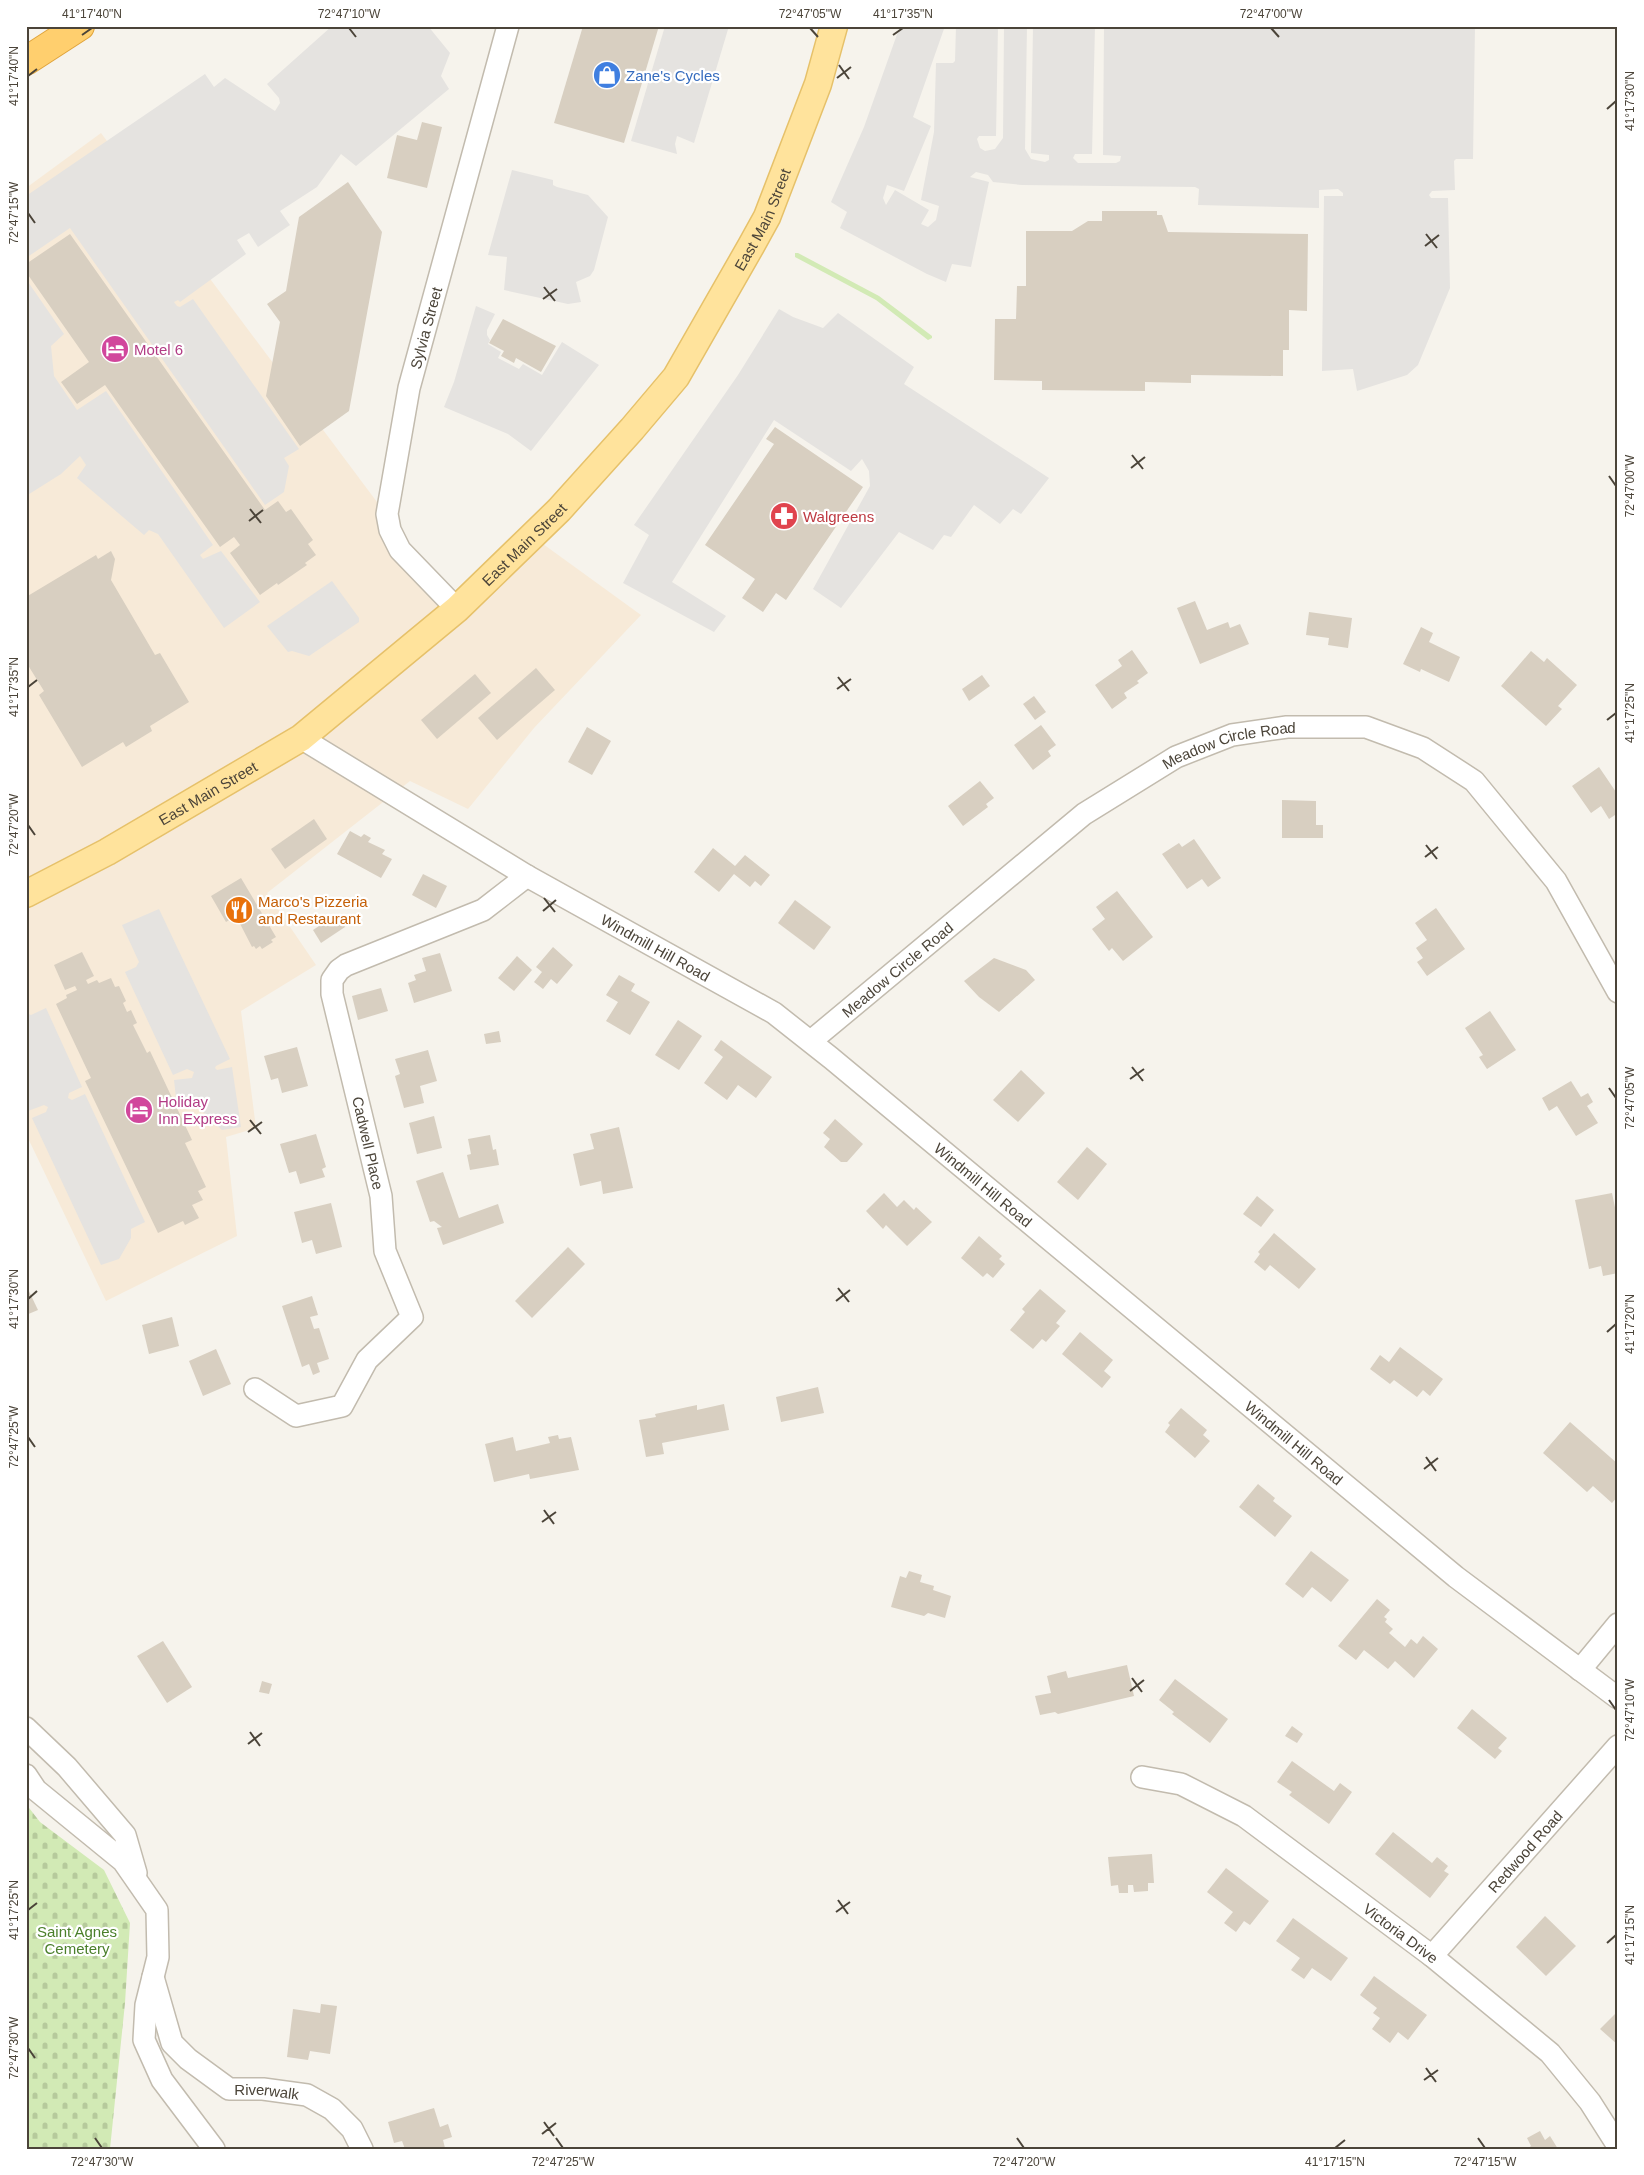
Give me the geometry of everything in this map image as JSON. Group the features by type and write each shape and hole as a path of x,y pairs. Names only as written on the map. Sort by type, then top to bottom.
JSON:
{"highway":[{"path":"26,61 80,26"}],"main road":[{"name":"East Main Street","path":"26,894 107,852 300,738 457,609 559,510 676,377 767,217 818,84 834,26"}],"street":[{"name":"Sylvia Street","path":"457,609 400,550 390,530 387,514 409,388 508,26"},
{"name":"Meadow Circle Road","path":"811,1041 1084,814 1176,757 1232,735 1287,727 1366,728 1423,748 1474,781 1556,881 1618,992"},
{"name":"Windmill Hill Road","path":"300,738 527,876 774,1013 811,1041 1456,1577 1618,1698"},
{"name":"Cadwell Place","path":"255,1389 296,1416 342,1406 367,1360 412,1317 385,1251 381,1196 332,994 332,980 339,970 346,966 482,910 527,876"},
{"path":"1580,1670 1618,1624"},
{"name":"Riverwalk","path":"26,1728 67,1767 126,1835 140,1886"},
{"name":"Redwood Road","path":"1432,1956 1618,1746"},
{"name":"Riverwalk","path":"26,1776 36,1790 123,1861 157,1910 158,1957 146,2005 144,2040 162,2080 214,2149"},
{"name":"Victoria Drive","path":"1142,1777 1181,1784 1244,1816 1432,1956 1550,2053 1590,2102 1618,2146"},
{"name":"Riverwalk","path":"153,1977 172,2043 188,2059 229,2090 263,2089 307,2095 332,2109 352,2128 362,2149"}],"shaded area":[{"path":"332,26 428,26 450,53 441,76 449,89 356,166 341,154 317,187 280,211 290,225 258,247 249,233 237,240 246,254 180,302 178,300 174,302 180,307 193,299 299,449 284,458 289,466 284,492 265,505 70,228 26,258 26,196 205,74 214,87 225,78 275,111 280,103 279,98 267,84"},
{"path":"665,26 729,26 694,143 677,136 675,144 677,154 631,141"},
{"path":"900,26 945,26 913,117 931,126 904,191 887,185 883,198 886,205 895,190 929,210 921,224 928,227 936,220 939,206 921,200 934,132 936,63 953,63 955,61 956,26 998,26 996,136 979,136 977,139 980,148 985,151 995,149 1003,138 1004,26 1027,26 1025,149 1031,159 1045,162 1049,160 1049,155 1031,153 1033,26 1095,26 1092,154 1075,154 1073,158 1078,163 1116,163 1120,161 1121,156 1103,155 1104,26 1475,26 1473,159 1456,159 1454,161 1455,190 1432,191 1429,195 1431,198 1448,198 1450,288 1418,365 1407,375 1357,391 1353,369 1322,371 1324,196 1343,196 1343,193 1338,189 1319,190 1319,208 1198,205 1199,189 1195,187 1022,185 993,182 988,175 976,172 970,177 989,182 971,267 952,264 946,282 840,228 847,212 831,202 864,127"},
{"path":"101,133 457,609 532,536 641,615 534,728 468,809 410,781 267,893 316,965 241,1011 256,1128 226,1137 237,1236 106,1301 26,1134 26,188"},
{"path":"512,170 553,180 553,185 557,187 588,195 608,217 594,270 590,276 576,282 581,302 568,304 504,290 507,257 488,255"},
{"path":"26,279 64,334 51,346 54,376 77,410 106,391 213,545 200,555 203,559 221,551 260,602 224,628 158,534 149,530 144,535 77,478 86,465 80,456 61,474 26,496"},
{"path":"476,306 495,314 487,330 490,340 488,344 501,352 498,358 519,369 523,364 542,375 562,342 599,365 531,451 508,434 444,407 454,382"},
{"path":"779,309 793,317 823,328 838,313 914,367 904,384 1049,478 1021,514 1013,509 1000,524 974,505 951,537 944,535 933,550 899,532 841,608 813,589 870,486 869,471 862,459 851,471 774,420 672,582 726,616 714,632 623,583 649,535 634,525 738,375"},
{"path":"332,581 359,618 359,622 309,656 292,651 288,652 267,626"},
{"path":"159,909 230,1059 215,1068 217,1070 232,1067 241,1127 222,1130 199,1108 194,1097 176,1098 174,1080 192,1078 194,1072 187,1069 173,1075 125,972 136,967 139,962 122,925"},
{"path":"46,1008 82,1087 69,1093 68,1098 72,1100 85,1094 145,1222 131,1229 131,1238 119,1259 101,1265 32,1118 46,1112 48,1107 44,1105 28,1111 26,1106 26,1013 31,1015"}],"green space":[{"path":"795,253 879,296 932,336 932,338 928,340 876,300 795,257"},
{"name":"Saint Agnes Cemetery","path":"26,1804 40,1822 104,1870 130,1923 125,2003 110,2149 26,2149"}],"building":[{"name":"Zane's Cycles","path":"583,26 659,26 624,143 554,123"},
{"path":"422,122 442,127 427,188 387,178 397,135 417,140"},
{"path":"348,182 382,232 349,411 300,446 266,396 280,322 267,304 286,291 299,217"},
{"path":"1102,211 1157,211 1157,215 1162,215 1168,232 1308,234 1307,311 1289,310 1289,350 1283,350 1283,376 1191,375 1191,383 1145,382 1145,391 1042,390 1042,381 994,380 995,319 1016,319 1017,286 1026,286 1026,231 1072,231 1088,221 1102,221"},
{"path":"70,234 265,510 278,501 286,512 291,509 313,540 308,544 316,555 305,563 307,565 278,585 277,583 260,595 230,553 240,545 234,537 220,547 105,385 77,404 61,382 89,362 26,272 26,264"},
{"path":"503,319 556,346 541,372 516,358 514,363 501,356 504,351 489,343"},
{"name":"Walgreens","path":"775,427 863,487 786,600 776,593 763,612 742,598 755,579 705,545 774,444 766,439"},
{"path":"111,551 115,559 111,580 155,655 160,653 189,702 150,726 152,731 126,747 123,742 82,767 39,695 44,691 26,662 26,597 96,555 98,559"},
{"path":"1195,601 1207,630 1228,622 1230,628 1240,624 1249,644 1200,664 1177,608"},
{"path":"1309,612 1352,618 1348,648 1328,645 1329,638 1306,635"},
{"path":"1421,627 1433,633 1429,642 1460,657 1449,682 1421,669 1420,672 1403,664"},
{"path":"1132,650 1148,673 1137,681 1139,683 1124,693 1127,698 1112,709 1095,685 1122,666 1118,660"},
{"path":"1531,651 1544,662 1547,658 1577,685 1558,706 1562,709 1546,726 1501,686"},
{"path":"536,668 555,690 497,740 478,718"},
{"path":"475,674 491,693 437,739 421,720"},
{"path":"982,675 990,686 969,701 962,689"},
{"path":"1034,696 1046,712 1035,720 1023,704"},
{"path":"1041,725 1056,745 1048,751 1051,756 1033,770 1014,745"},
{"path":"587,727 611,741 592,775 568,762"},
{"path":"1599,767 1616,792 1618,791 1618,813 1609,819 1601,806 1591,813 1572,786"},
{"path":"980,781 994,798 986,804 988,807 963,826 948,806"},
{"path":"1282,800 1316,801 1316,825 1323,825 1323,838 1282,838"},
{"path":"314,819 327,839 285,869 271,849"},
{"path":"350,831 361,837 364,834 371,838 368,842 385,850 382,854 392,859 381,878 337,854"},
{"path":"1194,839 1221,878 1208,887 1202,879 1187,889 1162,854 1179,843 1182,847"},
{"path":"713,848 735,866 745,855 770,875 761,886 755,881 750,887 734,874 719,892 694,872"},
{"path":"423,874 447,886 436,908 412,895"},
{"name":"Marco's Pizzeria and Restaurant","path":"241,878 276,937 271,940 273,942 262,949 260,946 256,949 254,946 252,947 236,916 226,922 211,896"},
{"path":"1117,891 1153,937 1123,961 1112,948 1109,951 1092,929 1105,919 1096,907"},
{"path":"795,900 831,927 814,950 778,923"},
{"path":"1436,908 1465,949 1427,976 1417,962 1423,958 1416,948 1427,940 1415,923"},
{"path":"337,914 345,927 321,943 313,930"},
{"path":"553,947 573,965 557,984 551,979 543,989 534,982 542,972 536,967"},
{"name":"Holiday Inn Express","path":"82,952 94,976 86,980 88,984 97,980 99,983 111,978 115,987 119,986 126,1001 123,1003 127,1012 131,1010 137,1023 133,1025 147,1053 150,1051 192,1140 185,1143 206,1187 198,1191 203,1200 192,1205 199,1218 185,1225 183,1221 158,1233 85,1081 91,1078 56,1004 67,998 66,995 77,990 75,986 65,990 54,965"},
{"path":"440,953 452,991 414,1003 408,983 416,980 414,975 426,971 422,958"},
{"path":"517,956 532,970 514,991 498,978"},
{"path":"994,958 1026,970 1035,980 999,1012 979,997 964,981"},
{"path":"619,975 635,984 631,991 650,1002 630,1035 606,1021 618,1002 606,995"},
{"path":"381,988 388,1011 358,1020 352,996"},
{"path":"1490,1011 1516,1050 1487,1069 1479,1057 1483,1055 1465,1028"},
{"path":"678,1020 702,1036 679,1070 655,1055"},
{"path":"499,1031 501,1042 486,1044 484,1034"},
{"path":"721,1040 772,1077 756,1098 738,1085 727,1100 704,1083 723,1057 714,1050"},
{"path":"297,1047 308,1086 282,1093 278,1078 271,1080 264,1056"},
{"path":"428,1050 437,1081 420,1086 424,1103 404,1108 395,1076 400,1074 395,1059"},
{"path":"1021,1070 1045,1093 1018,1122 993,1100"},
{"path":"1571,1081 1581,1097 1588,1093 1593,1102 1587,1106 1598,1123 1576,1136 1557,1106 1549,1111 1542,1098"},
{"path":"434,1116 442,1148 417,1154 409,1123"},
{"path":"835,1119 863,1144 847,1162 841,1162 824,1147 830,1139 823,1133"},
{"path":"619,1127 633,1188 603,1194 601,1181 580,1186 573,1154 594,1149 590,1134"},
{"path":"316,1134 326,1167 322,1169 325,1177 300,1184 296,1171 289,1173 280,1144"},
{"path":"490,1135 493,1150 496,1149 499,1165 470,1170 467,1155 471,1154 468,1139"},
{"path":"1087,1147 1107,1164 1078,1200 1057,1182"},
{"path":"443,1172 459,1218 498,1204 504,1223 443,1245 437,1228 442,1227 434,1221 430,1222 416,1181"},
{"path":"884,1193 897,1207 904,1200 914,1210 916,1207 932,1222 907,1246 886,1225 883,1229 866,1211"},
{"path":"1612,1193 1618,1222 1618,1273 1603,1276 1601,1266 1589,1269 1575,1200"},
{"path":"1257,1196 1274,1210 1261,1227 1243,1214"},
{"path":"331,1203 342,1247 316,1254 312,1240 302,1243 294,1212"},
{"path":"1274,1233 1316,1269 1299,1289 1270,1265 1265,1271 1254,1262 1260,1254 1258,1252"},
{"path":"979,1236 1002,1256 999,1259 1005,1264 993,1278 987,1273 983,1277 961,1258"},
{"path":"568,1247 585,1264 532,1318 515,1301"},
{"path":"26,1285 38,1310 26,1315"},
{"path":"1040,1289 1066,1311 1056,1323 1060,1326 1046,1342 1042,1339 1033,1349 1010,1330 1025,1312 1022,1309"},
{"path":"312,1296 318,1315 310,1317 314,1329 319,1328 329,1359 317,1363 320,1372 313,1375 309,1364 302,1367 282,1306"},
{"path":"172,1317 179,1346 149,1354 142,1325"},
{"path":"1080,1332 1113,1360 1104,1371 1111,1377 1102,1388 1062,1354"},
{"path":"1400,1347 1443,1379 1430,1396 1423,1390 1417,1397 1394,1380 1390,1384 1370,1369 1380,1355 1389,1362"},
{"path":"216,1349 231,1384 203,1396 189,1361"},
{"path":"818,1387 824,1413 781,1422 776,1397"},
{"path":"724,1404 729,1430 662,1443 664,1454 646,1457 639,1420 656,1417 655,1414 697,1405 697,1410"},
{"path":"1181,1408 1207,1430 1203,1435 1210,1441 1195,1458 1165,1432 1170,1425 1168,1423"},
{"path":"1570,1422 1618,1464 1618,1496 1612,1503 1593,1486 1587,1492 1543,1453"},
{"path":"558,1435 559,1439 571,1437 579,1470 530,1479 529,1474 494,1482 485,1444 513,1437 516,1451 550,1443 548,1437"},
{"path":"1258,1484 1275,1498 1273,1501 1292,1516 1275,1537 1239,1507"},
{"path":"1311,1551 1349,1580 1331,1602 1312,1587 1303,1598 1285,1584"},
{"path":"909,1571 922,1575 920,1582 934,1586 933,1590 951,1596 945,1618 928,1613 924,1616 891,1607 900,1576 906,1578"},
{"path":"1377,1599 1390,1610 1384,1617 1387,1619 1385,1622 1393,1629 1389,1633 1405,1647 1411,1639 1417,1644 1423,1636 1438,1649 1414,1678 1395,1661 1388,1669 1364,1650 1356,1660 1338,1646"},
{"path":"163,1641 192,1687 167,1703 137,1656"},
{"path":"1127,1665 1134,1696 1058,1714 1055,1712 1040,1715 1035,1696 1051,1693 1047,1676 1066,1671 1068,1678"},
{"path":"1175,1679 1228,1719 1210,1743 1172,1714 1174,1712 1159,1700"},
{"path":"262,1681 272,1684 269,1694 259,1692"},
{"path":"1472,1709 1507,1738 1498,1748 1502,1751 1495,1759 1457,1728"},
{"path":"1292,1726 1303,1734 1297,1743 1285,1736"},
{"path":"1292,1761 1334,1791 1340,1783 1352,1792 1329,1824 1289,1795 1292,1792 1277,1782"},
{"path":"1393,1832 1432,1863 1437,1857 1448,1866 1444,1871 1449,1874 1430,1898 1375,1854"},
{"path":"1152,1854 1154,1883 1148,1883 1148,1891 1134,1892 1133,1885 1128,1885 1128,1893 1119,1893 1118,1885 1111,1886 1108,1857"},
{"path":"1226,1868 1269,1901 1250,1925 1244,1921 1236,1932 1224,1923 1233,1912 1207,1892"},
{"path":"1545,1916 1576,1946 1546,1976 1516,1947"},
{"path":"1293,1918 1348,1958 1331,1981 1312,1968 1304,1979 1291,1970 1300,1958 1276,1941"},
{"path":"1374,1976 1427,2015 1408,2040 1398,2032 1390,2043 1372,2029 1380,2018 1373,2013 1377,2008 1360,1995"},
{"path":"321,2004 337,2006 330,2054 310,2051 308,2060 287,2057 293,2009 320,2013"},
{"path":"1618,2011 1618,2045 1600,2029"},
{"path":"434,2108 440,2127 448,2124 452,2137 443,2140 445,2148 405,2149 402,2141 394,2143 388,2122"},
{"path":"1540,2131 1545,2140 1550,2136 1558,2149 1527,2149 1531,2146 1527,2138"}],"place":[{"name":"Zane's Cycles","path":"607,75"},
{"name":"Motel 6","path":"115,349"},
{"name":"Walgreens","path":"784,516"},
{"name":"Marco's Pizzeria and Restaurant","path":"239,910"},
{"name":"Holiday Inn Express","path":"139,1110"}]}
